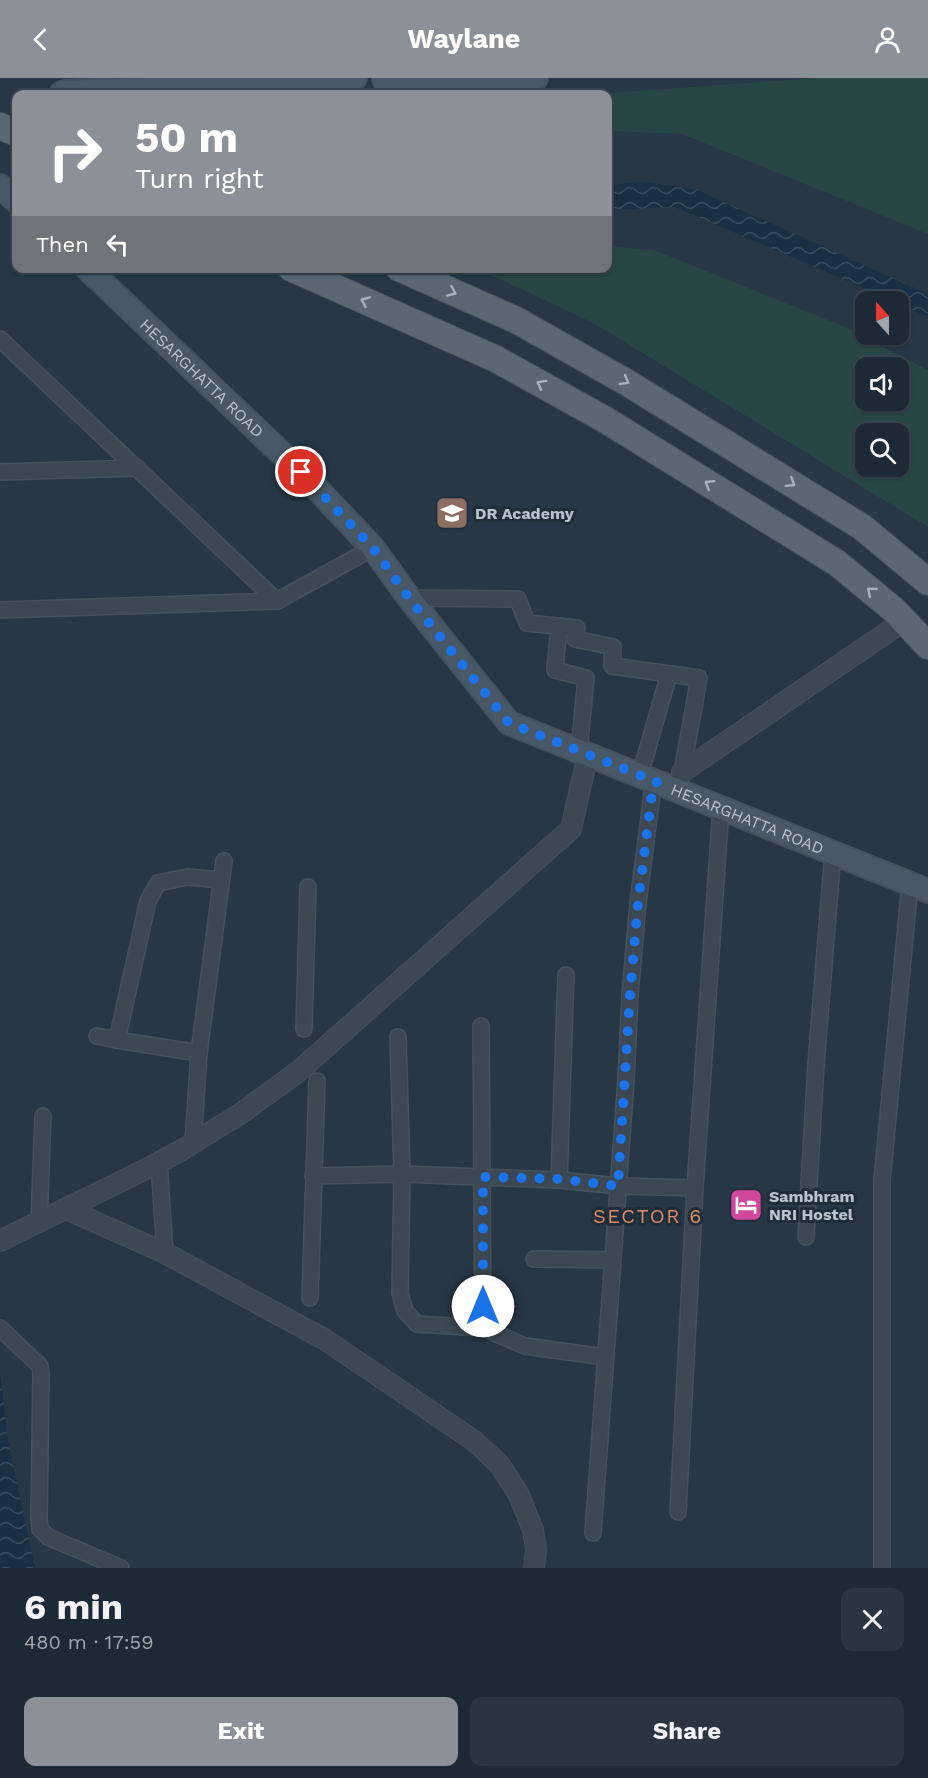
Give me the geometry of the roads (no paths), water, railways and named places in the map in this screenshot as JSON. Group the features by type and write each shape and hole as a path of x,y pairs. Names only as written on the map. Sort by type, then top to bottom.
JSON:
{"main road":[{"path":"121,90 346,82 355,78"},
{"path":"384,78 389,90 536,78"},
{"path":"0,186 12,197"},
{"name":"HESARGHATTA ROAD","path":"92,273 301,472 373,548 409,598 509,723 649,778 680,781 721,807 919,888"},
{"path":"302,273 496,359 604,419 837,563 894,610 928,646"},
{"path":"410,273 516,320 626,382 862,527 928,582"}],"street":[{"path":"3,345 277,601"},
{"path":"0,472 137,468"},
{"path":"0,610 277,601 373,548"},
{"path":"409,598 518,599 527,623 577,628 575,639 613,647 612,666 699,678 680,781"},
{"path":"680,781 904,621"},
{"path":"0,1241 159,1162 243,1112 299,1071 571,830 583,752 586,678 555,670 559,626"},
{"path":"593,1533 630,995 638,903 653,786 649,778 669,674"},
{"path":"678,1512 694,1188 721,807"},
{"path":"806,1237 832,852"},
{"path":"193,1143 199,1053 224,861"},
{"path":"117,1040 148,901 158,883 187,877 220,880"},
{"path":"304,1029 308,887"},
{"path":"882,1568 882,1180 919,888"},
{"path":"559,1179 566,975"},
{"path":"482,1026 483,1328"},
{"path":"97,1036 199,1053"},
{"path":"398,1037 402,1174 400,1293 405,1311 417,1324 483,1328 525,1346 605,1357"},
{"path":"310,1298 317,1081"},
{"path":"39,1222 43,1116"},
{"path":"159,1162 165,1253"},
{"path":"313,1176 402,1174 559,1179 618,1186 694,1188"},
{"path":"66,1209 165,1253 324,1339 473,1440 486,1451 509,1478 527,1511 536,1549 534,1568"},
{"path":"534,1259 612,1260"},
{"path":"0,1328 40,1366 40,1530 48,1537 121,1568"}],"water":[{"path":"641,182 697,190 928,294 928,317 909,308 909,291 871,291 675,207 612,210 612,185"},
{"path":"0,1373 8,1441 35,1568 0,1568"}],"place":[{"name":"DR Academy","path":"452,513"},
{"name":"Sambhram NRI Hostel","path":"746,1205"}],"district":[{"name":"SECTOR 6","path":"648,1216"}]}
